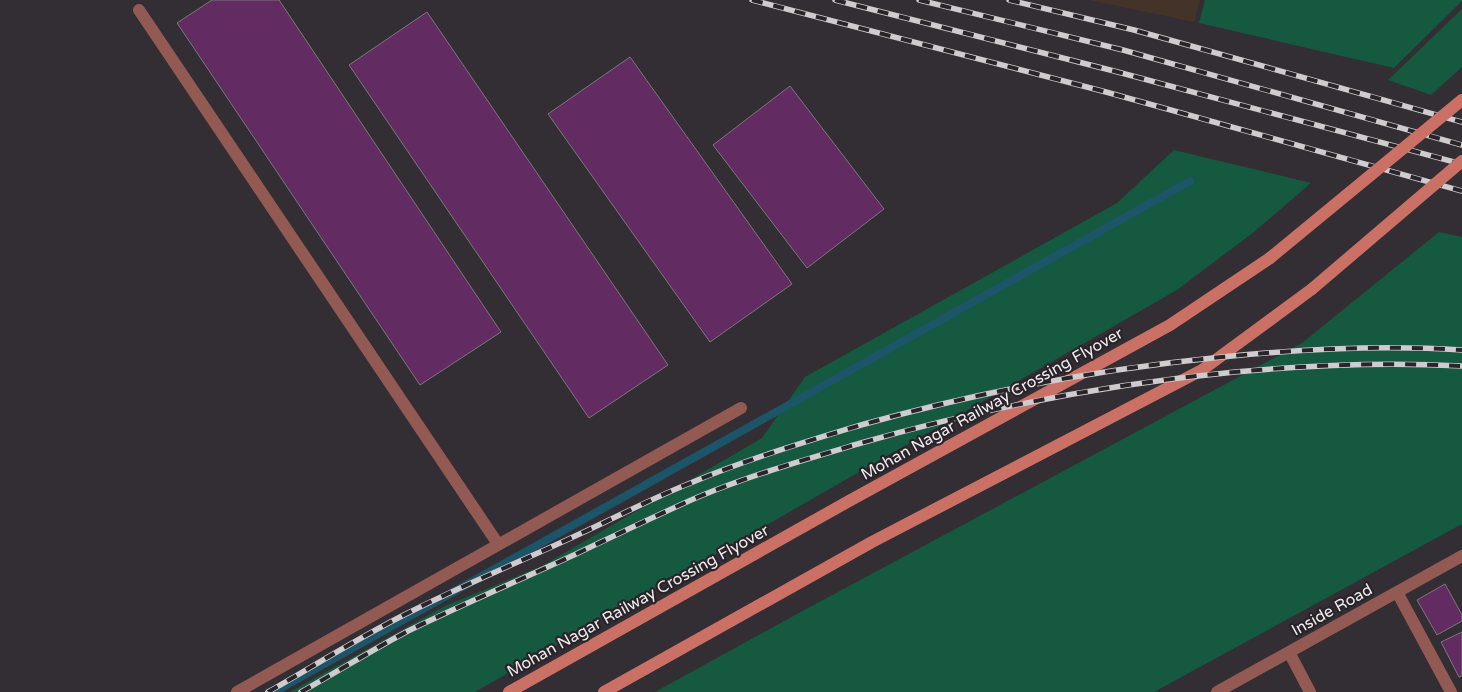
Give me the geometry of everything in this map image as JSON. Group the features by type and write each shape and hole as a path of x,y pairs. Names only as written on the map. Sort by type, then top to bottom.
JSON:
{"main road":[{"name":"Mohan Nagar Railway Crossing Flyover","path":"509,692 1170,325 1270,258 1462,100"},
{"path":"604,692 872,542 1202,370 1312,289 1462,161"}],"street":[{"path":"139,10 498,544"},
{"path":"237,692 741,408"},
{"name":"Inside Road","path":"1217,692 1462,556"},
{"path":"1397,592 1451,692"},
{"path":"1289,652 1310,692"}],"shaded area":[{"path":"1089,0 1200,0 1194,22"}],"green space":[{"path":"1205,0 1462,1 1394,68 1199,23"},
{"path":"1462,9 1462,67 1431,95 1388,80"},
{"path":"1174,150 1311,183 1254,232 1177,290 475,692 290,692 445,606 542,566 762,438 805,377 1117,203"},
{"path":"1439,232 1462,237 1462,524 1154,692 655,692 1302,343"}],"building":[{"path":"212,0 279,0 501,332 420,385 177,23"},
{"path":"427,12 668,365 589,418 349,65"},
{"path":"630,57 792,284 710,342 548,114"},
{"path":"790,86 884,209 807,268 713,145"},
{"path":"1445,584 1462,615 1462,621 1437,635 1417,600"},
{"path":"1462,632 1462,676 1459,677 1441,642"}],"waterway":[{"path":"274,692 1190,181"}],"railway":[{"path":"752,0 1106,92 1462,191"},
{"path":"835,0 1114,71 1462,164"},
{"path":"919,0 1123,50 1462,145"},
{"path":"1009,0 1134,30 1462,122"},
{"path":"268,692 421,606 663,495 756,458 861,425 995,392 1085,375 1176,362 1312,350 1402,348 1462,350"},
{"path":"301,692 408,631 698,497 759,474 907,430 1046,399 1188,377 1320,366 1377,364 1462,366"}]}
